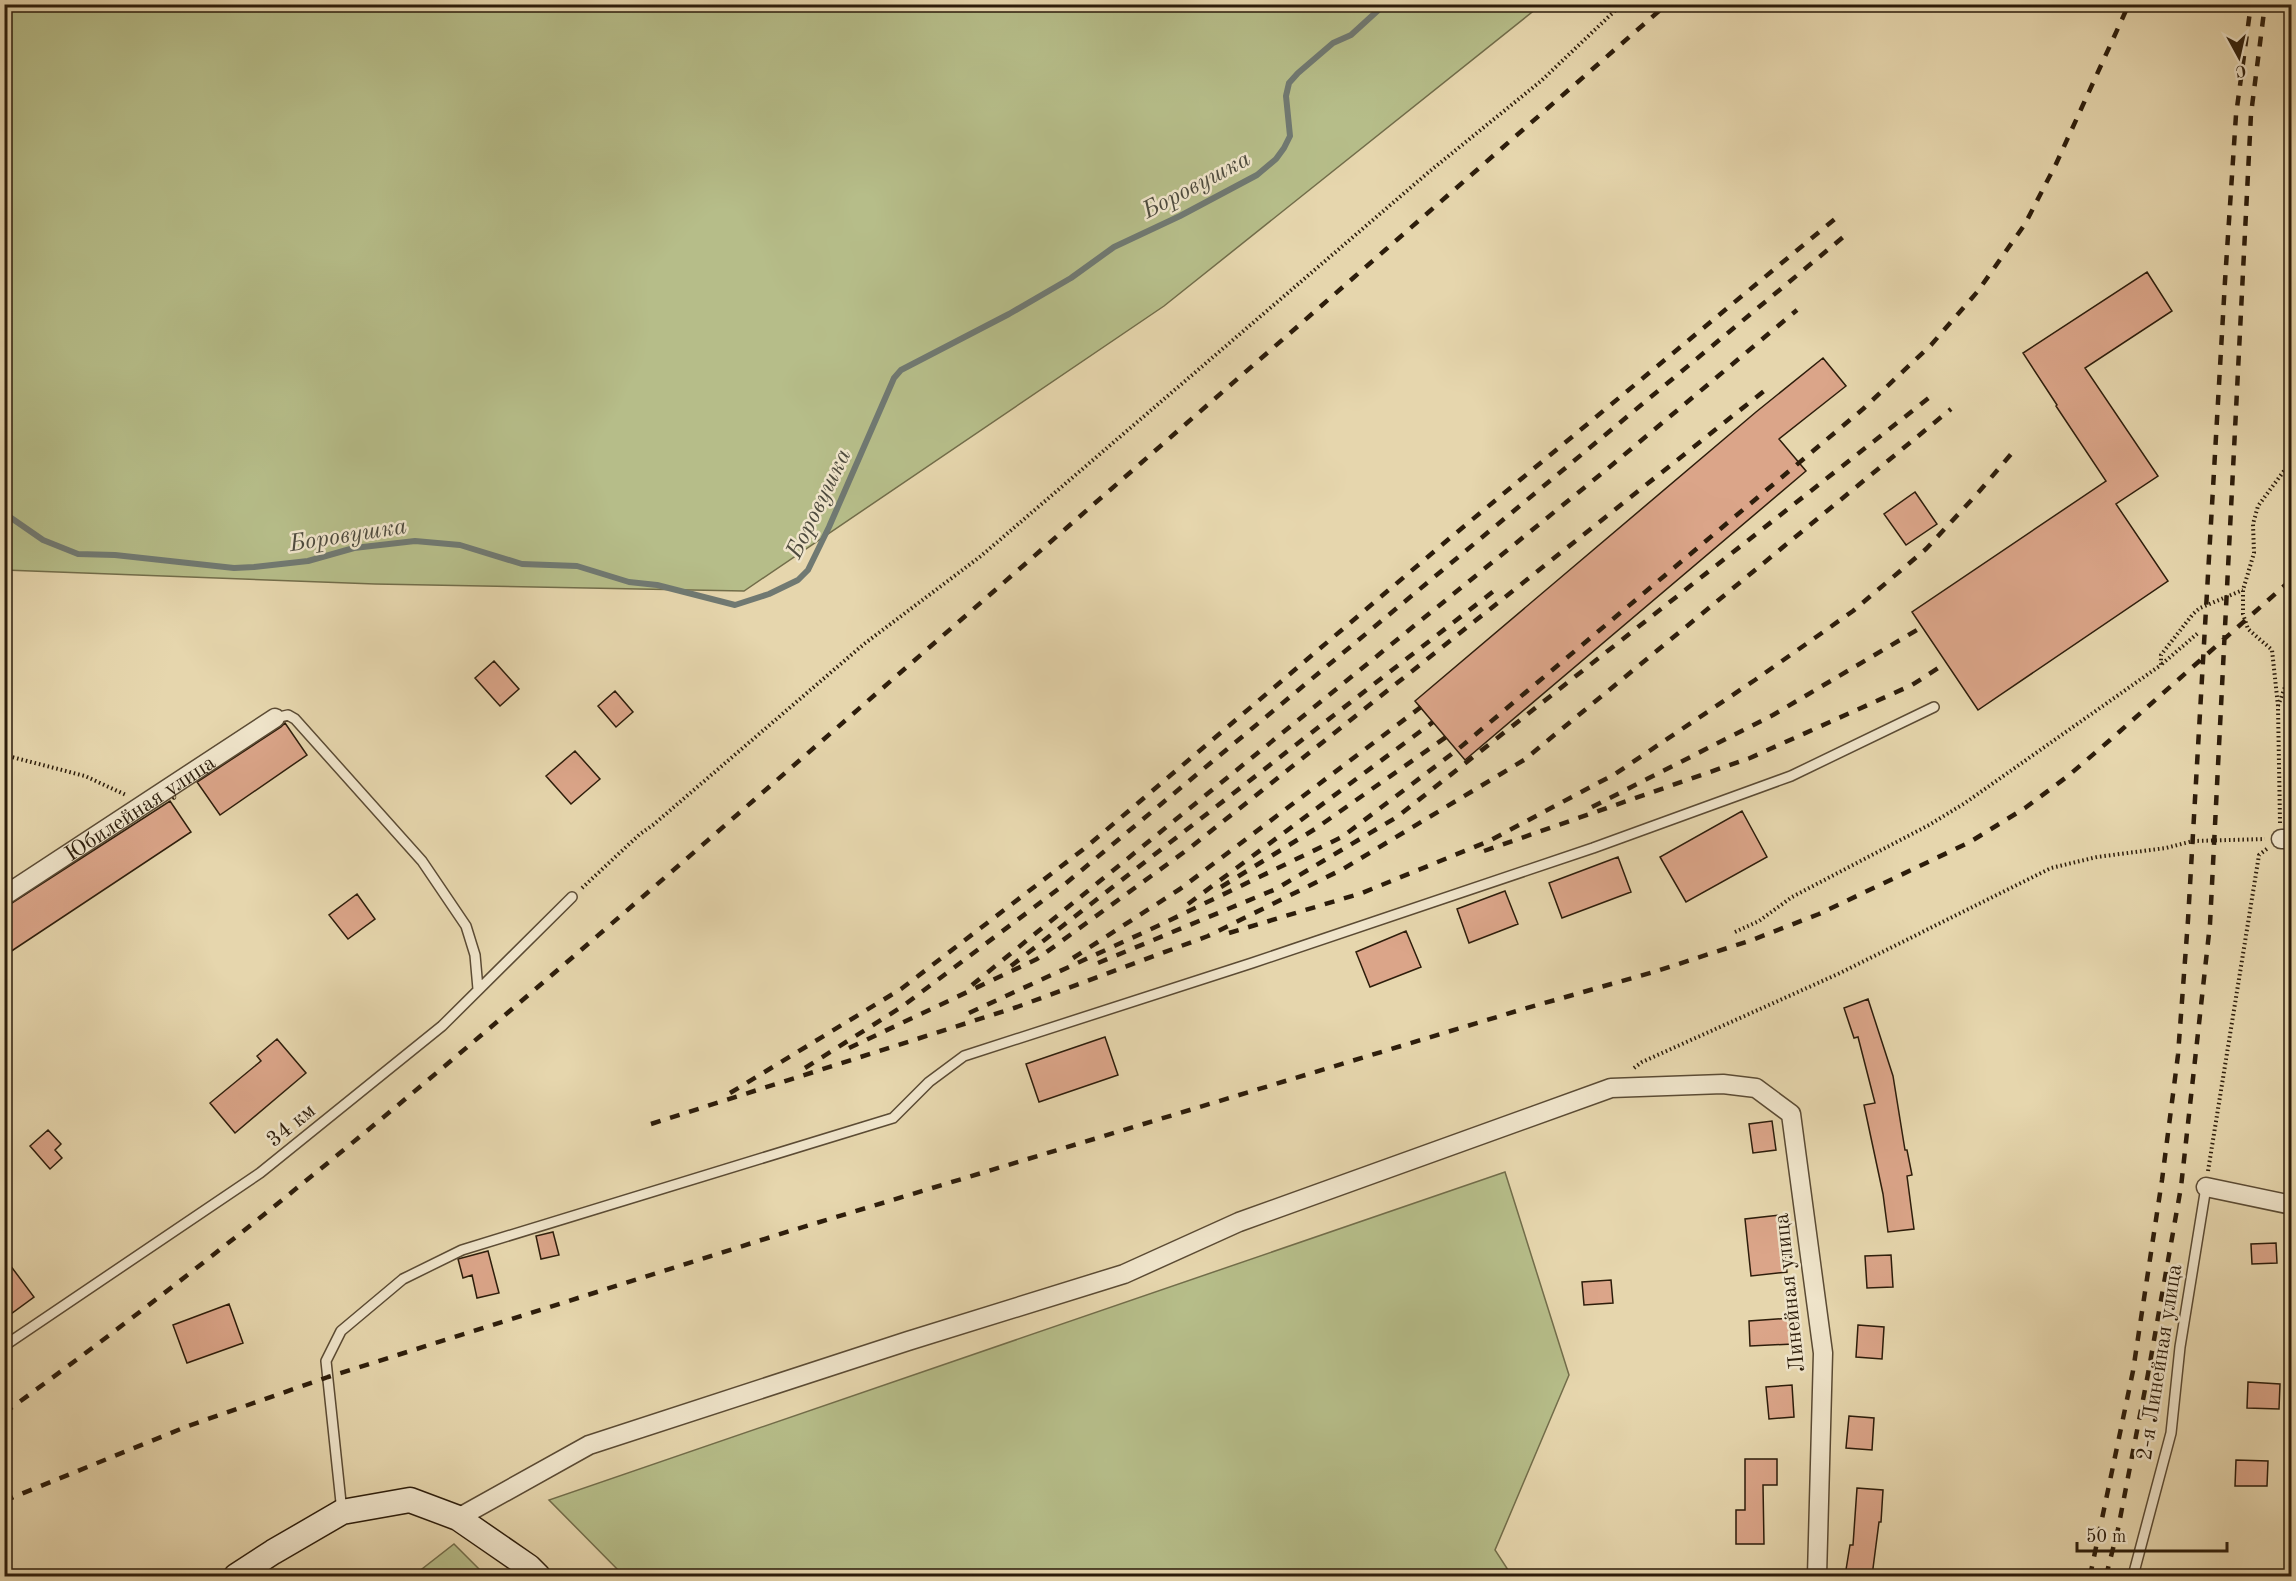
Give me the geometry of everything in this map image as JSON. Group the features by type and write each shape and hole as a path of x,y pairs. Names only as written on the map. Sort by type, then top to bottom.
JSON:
{"main road":[{"path":"236,1576 342,1512 410,1500 458,1518 529,1567 538,1576"}],"street":[{"name":"Юбилейная улица","path":"4,896 275,717"},
{"name":"Линейная улица","path":"1611,1088 1723,1084 1756,1088 1791,1114 1823,1353 1817,1576"},
{"path":"458,1518 589,1445 908,1341 1124,1274 1239,1222 1611,1088"},
{"path":"2206,1187 2292,1205"}],"lane":[{"path":"342,1512 326,1361 341,1331 403,1279 462,1250 893,1118 929,1082 964,1056 1252,963 1593,848 1791,776 1934,707"},
{"path":"275,717 288,715 295,719 422,861 466,926 475,955 478,989"},
{"name":"34 км","path":"4,1346 260,1173 442,1026 572,897"},
{"name":"2-я Линейная улица","path":"2133,1576 2171,1433 2180,1347 2206,1187"}],"path":[{"path":"572,897 640,834 864,645 981,556 1430,171 1541,81 1622,4"},
{"path":"2286,839 2278,706 2272,650 2248,629 2243,614 2243,590 2254,553 2253,524 2258,506 2292,460"},
{"path":"2161,664 2161,655 2193,614 2200,608 2243,590"},
{"path":"1735,932 1759,921 1792,897 1929,825 1965,803 2161,664 2198,633"},
{"path":"2278,706 2292,668"},
{"path":"4,755 85,776 145,804"},
{"path":"1611,1088 1642,1062 1838,974 2051,868 2097,857 2166,848 2193,841 2286,839"},
{"path":"2206,1187 2259,855 2286,839"}],"green space":[{"path":"5,4 1541,5 1164,306 744,591 375,584 5,570"},
{"path":"1505,1172 1569,1375 1495,1550 1512,1576 624,1576 549,1500"},
{"path":"454,1544 486,1576 413,1576"}],"building":[{"path":"2147,272 2172,311 2085,368 2158,476 2116,504 2168,581 1978,710 1912,612 2106,481 2023,353"},
{"path":"1823,358 1846,386 1779,439 1806,471 1465,760 1415,701"},
{"path":"1915,492 1937,524 1906,545 1884,514"},
{"path":"494,661 519,689 500,706 475,678"},
{"path":"615,691 633,712 616,727 598,706"},
{"path":"285,723 307,755 220,815 197,782"},
{"path":"575,751 600,779 571,804 546,776"},
{"path":"170,801 191,832 4,956 4,908"},
{"path":"1742,811 1767,857 1686,902 1660,857"},
{"path":"1618,857 1631,892 1562,918 1549,883"},
{"path":"1505,891 1518,924 1469,943 1457,909"},
{"path":"357,894 375,919 348,939 329,915"},
{"path":"1406,931 1421,967 1370,987 1356,952"},
{"path":"1868,999 1893,1076 1905,1150 1907,1150 1912,1175 1907,1176 1914,1229 1888,1232 1883,1194 1864,1105 1875,1103 1858,1037 1854,1038 1844,1008"},
{"path":"1105,1037 1118,1075 1039,1102 1026,1064"},
{"path":"277,1039 306,1073 235,1133 210,1103 261,1061 257,1056"},
{"path":"1772,1121 1776,1150 1753,1153 1749,1124"},
{"path":"48,1130 61,1144 55,1150 62,1158 50,1169 30,1146"},
{"path":"1780,1215 1787,1272 1751,1276 1745,1219"},
{"path":"553,1232 559,1255 541,1259 536,1236"},
{"path":"2276,1243 2277,1263 2252,1264 2251,1244"},
{"path":"488,1251 499,1293 477,1298 472,1275 463,1278 458,1259"},
{"path":"1891,1255 1893,1287 1867,1288 1865,1256"},
{"path":"4,1257 34,1297 4,1319"},
{"path":"1611,1280 1613,1303 1584,1305 1582,1282"},
{"path":"229,1304 243,1343 187,1363 173,1325"},
{"path":"1791,1318 1793,1344 1750,1346 1749,1321"},
{"path":"1858,1325 1884,1327 1882,1359 1856,1357"},
{"path":"2248,1382 2280,1384 2279,1409 2247,1408"},
{"path":"1792,1385 1794,1417 1769,1419 1766,1387"},
{"path":"1849,1416 1874,1418 1872,1450 1846,1448"},
{"path":"1745,1459 1777,1459 1777,1485 1763,1485 1764,1544 1736,1544 1736,1510 1745,1510"},
{"path":"2236,1460 2268,1461 2267,1486 2235,1486"},
{"path":"1857,1488 1883,1490 1881,1522 1879,1522 1872,1576 1845,1576 1850,1545 1853,1545"}],"waterway":[{"name":"Боровушка","path":"4,513 43,540 78,554 115,555 234,568 308,561 354,548 415,541 460,545 522,564 577,566 629,582 657,585 735,605 769,594 798,580 808,570 894,378 901,370 1009,314 1071,278 1114,247 1180,216 1257,175 1276,159 1290,136 1286,96 1289,83 1333,43 1351,35 1385,4"}],"railway":[{"path":"4,1413 214,1254 317,1172 518,1004 1667,4"},
{"path":"969,1013 1162,924 1342,837 1457,750 1863,409 1931,345 1978,291 2025,224 2056,164 2129,4"},
{"path":"2090,1576 2133,1371 2178,1055 2236,115 2251,4"},
{"path":"2106,1576 2118,1529 2148,1374 2181,1187 2210,924 2251,114 2265,4"},
{"path":"730,1093 901,989 1085,848 1450,538 1836,218"},
{"path":"805,1068 903,1006 1065,884 1848,233"},
{"path":"972,985 1606,470 1797,310"},
{"path":"849,1048 1037,959 1191,847 1769,387"},
{"path":"1098,963 1276,889 1397,817 1930,397"},
{"path":"651,1124 1017,1007 1208,936 1343,869 1524,760 1951,409"},
{"path":"1229,933 1362,893 1489,841 1615,774 1853,611 1926,549 2012,453"},
{"path":"4,1501 188,1426 328,1377 790,1231 1520,1010 1657,971 1752,940 1819,914 1970,842 2025,808 2068,776 2110,740 2292,579"},
{"path":"1011,966 1499,587"},
{"path":"1592,807 1773,715 1922,627"},
{"path":"1484,851 1750,758 1912,685 1946,663"},
{"path":"1073,958 1180,889 1421,707"},
{"path":"1188,904 1433,722"},
{"path":"1221,887 1315,829 1446,737"}]}
